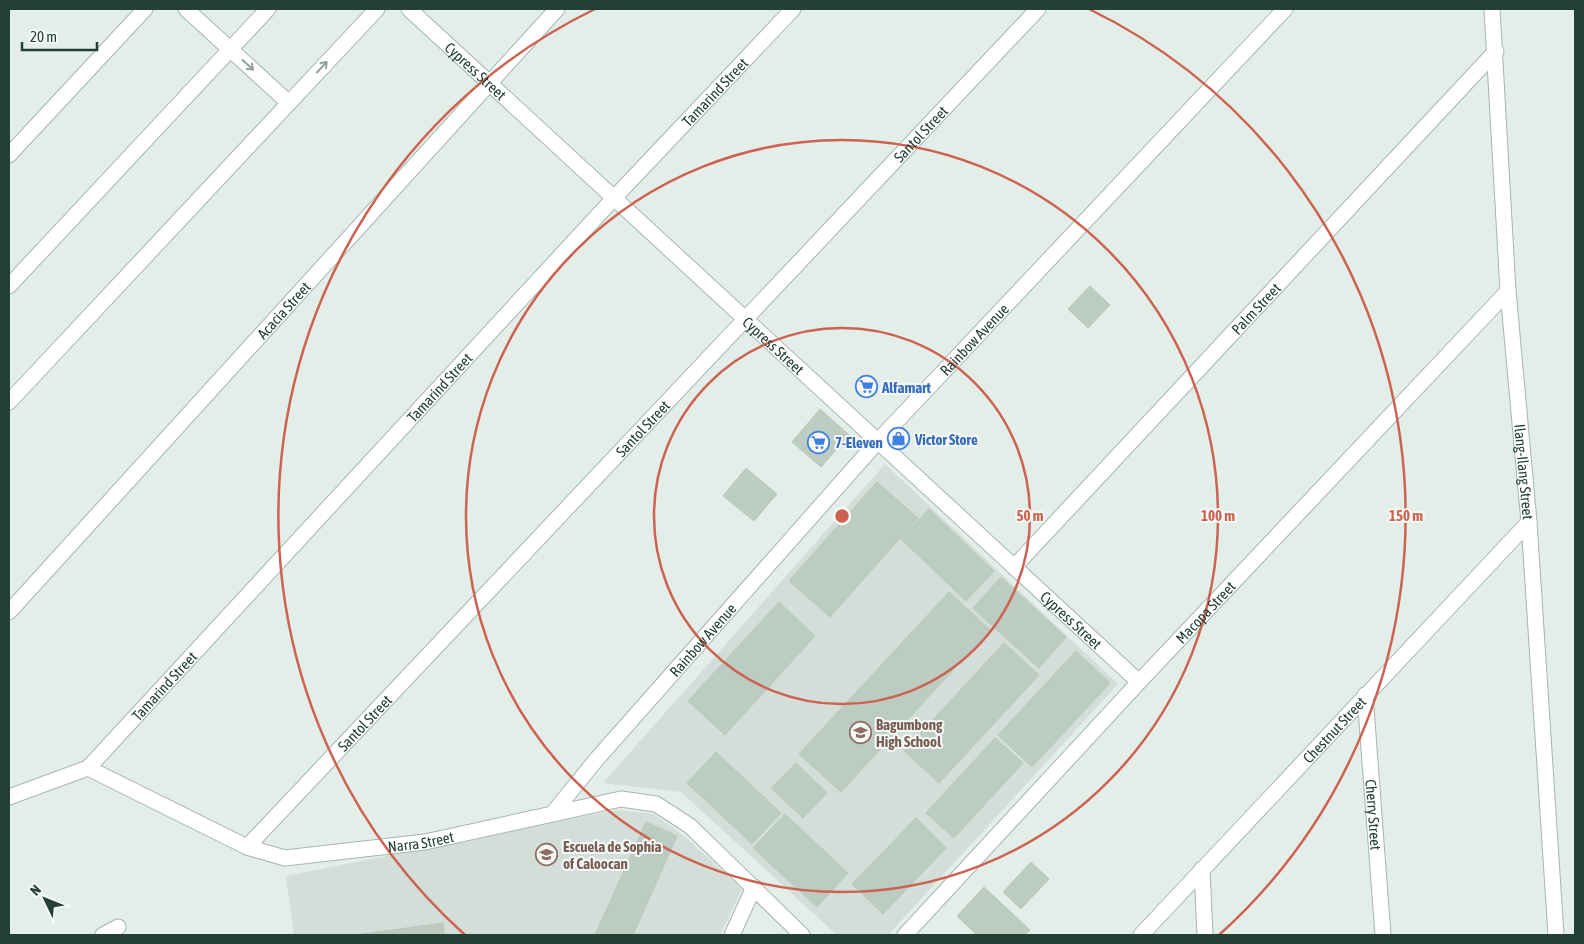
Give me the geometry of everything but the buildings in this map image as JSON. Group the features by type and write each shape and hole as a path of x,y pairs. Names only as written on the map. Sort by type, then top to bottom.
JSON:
{"street":[{"path":"9,154 145,9"},
{"path":"186,9 289,103"},
{"path":"9,286 268,9"},
{"path":"9,402 377,9"},
{"name":"Cypress Street","path":"409,9 1139,682"},
{"name":"Acacia Street","path":"9,612 557,9"},
{"name":"Tamarind Street","path":"88,768 614,198 793,9"},
{"name":"Santol Street","path":"247,847 1038,9"},
{"name":"Rainbow Avenue","path":"553,813 596,760 878,441 1285,9"},
{"name":"Ilang-Ilang Street","path":"1492,9 1496,51 1508,291 1529,522 1556,935"},
{"name":"Palm Street","path":"1014,567 1496,51"},
{"name":"Macopa Street","path":"904,935 1139,682 1508,291"},
{"name":"Chestnut Street","path":"1141,935 1529,522"},
{"name":"Cherry Street","path":"1365,695 1383,935"},
{"path":"9,796 88,768"},
{"name":"Narra Street","path":"88,768 247,847 285,858 424,842 621,799 656,804 690,826 802,935"},
{"path":"1202,869 1205,935"},
{"path":"732,935 754,887"},
{"path":"103,935 118,927"}],"shaded area":[{"name":"Bagumbong High School","path":"885,464 1118,684 888,935 837,935 681,792 603,783"},
{"name":"Escuela de Sophia of Caloocan","path":"617,810 653,814 683,835 742,889 720,935 294,935 286,876"}],"place":[{"name":"Alfamart","path":"866,387"},
{"name":"Victor Store","path":"899,439"},
{"name":"7-Eleven","path":"819,442"},
{"name":"Bagumbong High School","path":"860,733"},
{"name":"Escuela de Sophia of Caloocan","path":"547,855"}]}
